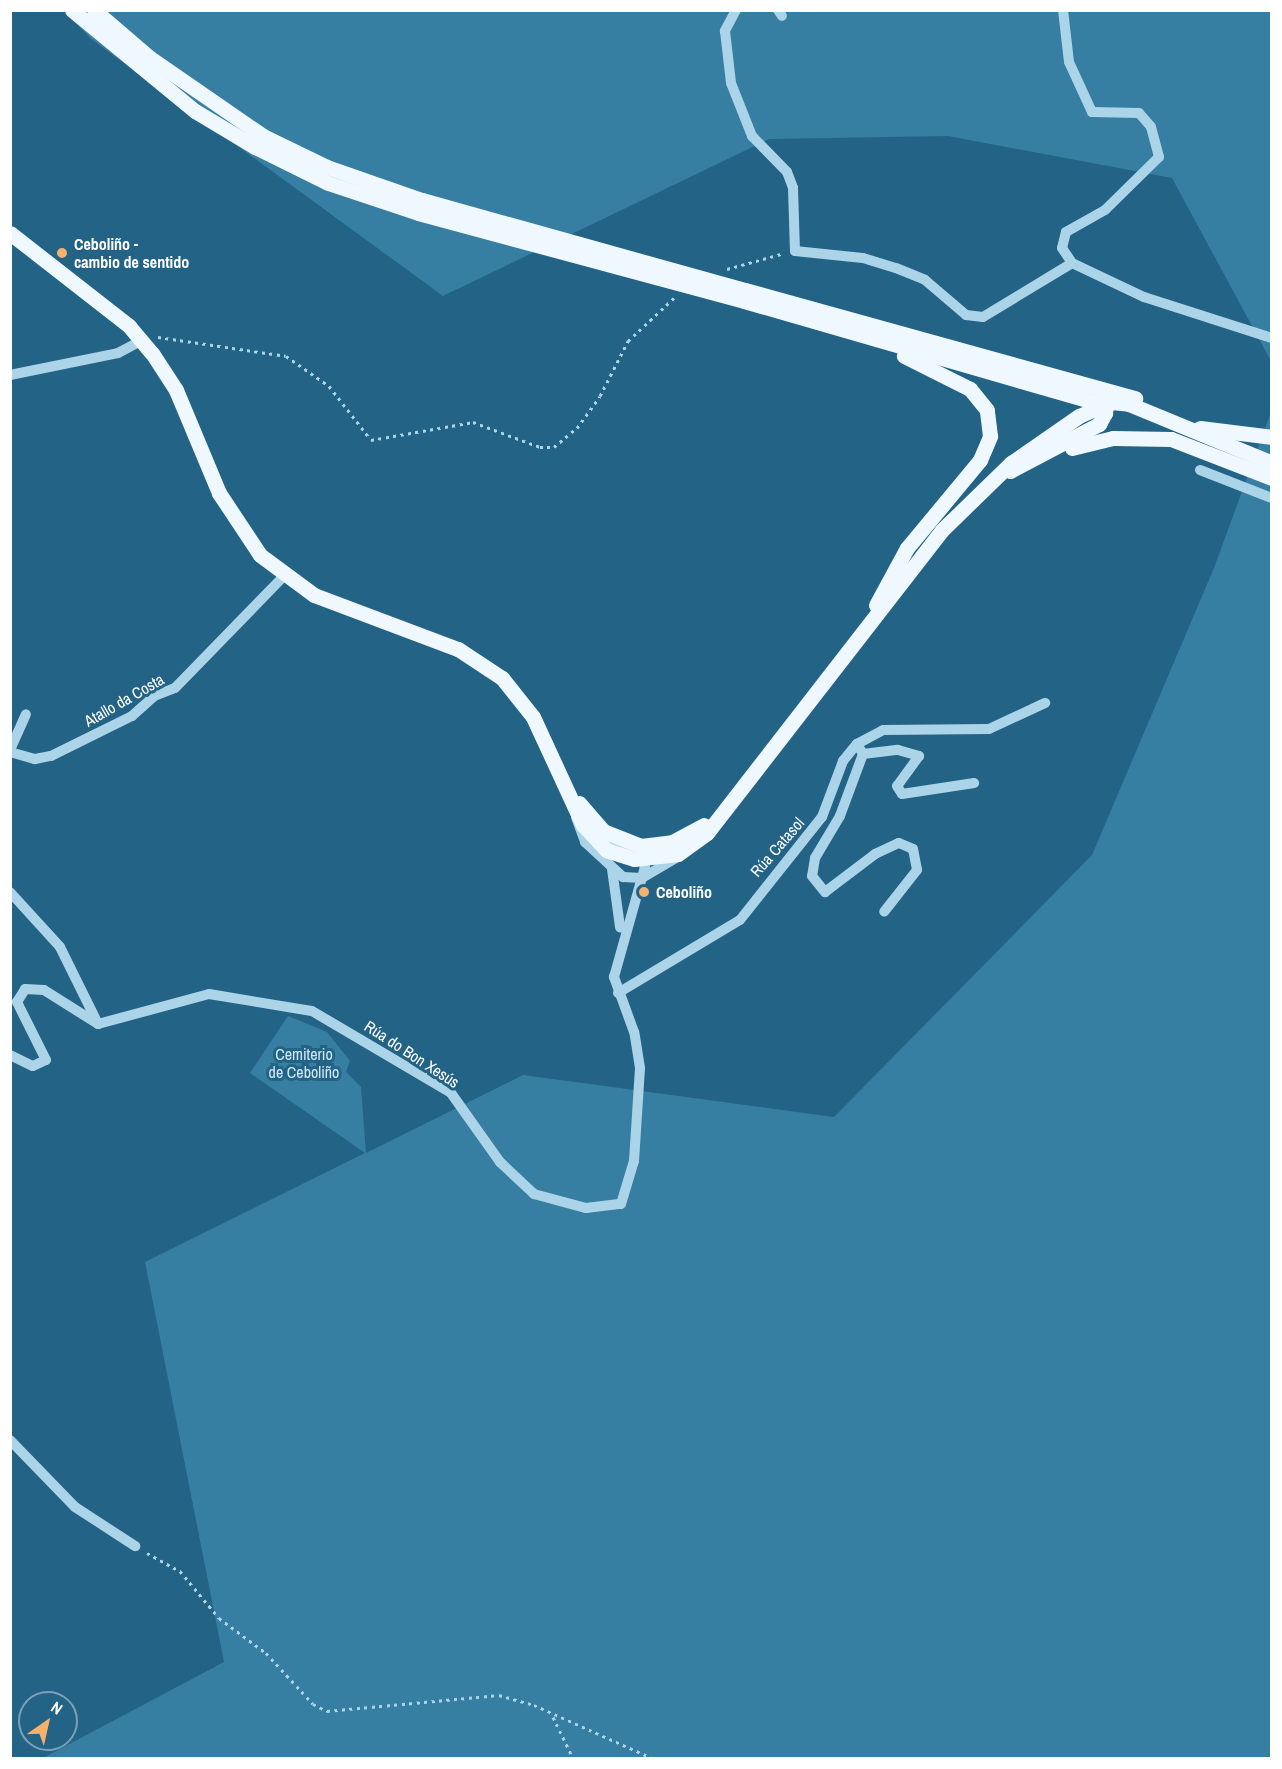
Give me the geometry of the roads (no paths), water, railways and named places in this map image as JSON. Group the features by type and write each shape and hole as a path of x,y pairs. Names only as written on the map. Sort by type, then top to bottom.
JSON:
{"main road":[{"path":"72,10 195,111 255,147 328,183 420,207 1103,405 1198,438 1272,473"},
{"path":"94,10 150,58 263,136 327,167 420,207 633,271 743,300 935,341 1096,385 1219,428 1272,452"},
{"path":"10,233 141,341 176,390 219,493 248,540 283,577 314,595 480,661 533,717 563,777 576,812 594,840 643,860 686,851 739,792 942,530 991,480 1040,442 1103,405 1129,404 1196,428 1272,462"},
{"path":"743,300 944,372 970,389 987,410 987,448 907,548 863,631"},
{"path":"935,341 982,362 1087,392 1103,405"},
{"path":"991,480 1048,454 1099,424 1103,405"},
{"path":"1196,428 1219,428 1272,437"},
{"path":"1048,454 1113,438 1171,439 1272,478"},
{"path":"563,777 603,831 641,846 672,842 700,828 739,792"}],"street":[{"path":"736,10 725,31 730,83 752,136 787,172 793,188 795,251 863,258 896,268 925,280 966,315 983,316 1072,263"},
{"path":"1063,10 1069,62 1092,112 1139,113 1151,126 1159,157 1105,210 1066,232 1062,248 1072,263 1144,297 1272,338"},
{"path":"10,375 118,353 141,341"},
{"path":"1200,470 1272,498"},
{"name":"Atallo da Costa","path":"10,751 35,759 51,756 132,716 175,688 283,577"},
{"name":"Rúa Catasol","path":"618,993 740,920 822,817 843,761 857,744 883,730 954,734 989,729 1045,703"},
{"path":"10,751 26,714"},
{"path":"857,744 863,754"},
{"path":"863,754 898,750 919,756 897,786 902,794 974,783"},
{"path":"863,754 840,816 814,858 812,876 825,892 875,854 899,843 913,849 917,870 884,912"},
{"path":"576,812 579,833 613,872 642,878 686,851"},
{"path":"603,831 620,851 652,852 672,842"},
{"name":"Rúa do Bon Xesús","path":"98,1024 209,994 312,1011 451,1093 500,1162 534,1194 586,1208 621,1204 631,1185 640,1068 634,1032 618,993 620,943 613,872 620,851"},
{"name":"Rúa do Bon Xesús","path":"620,943 642,878 643,860"},
{"path":"10,892 60,946 98,1024"},
{"path":"10,1055 33,1066 46,1059 17,1002 25,989 44,990 98,1024"},
{"path":"10,1440 75,1507 135,1546"}],"place":[{"name":"Ceboliño - cambio de sentido","path":"62,253"},
{"name":"Ceboliño","path":"644,892"}],"park label":[{"name":"Cemiterio de Ceboliño","path":"304,1063"}]}
